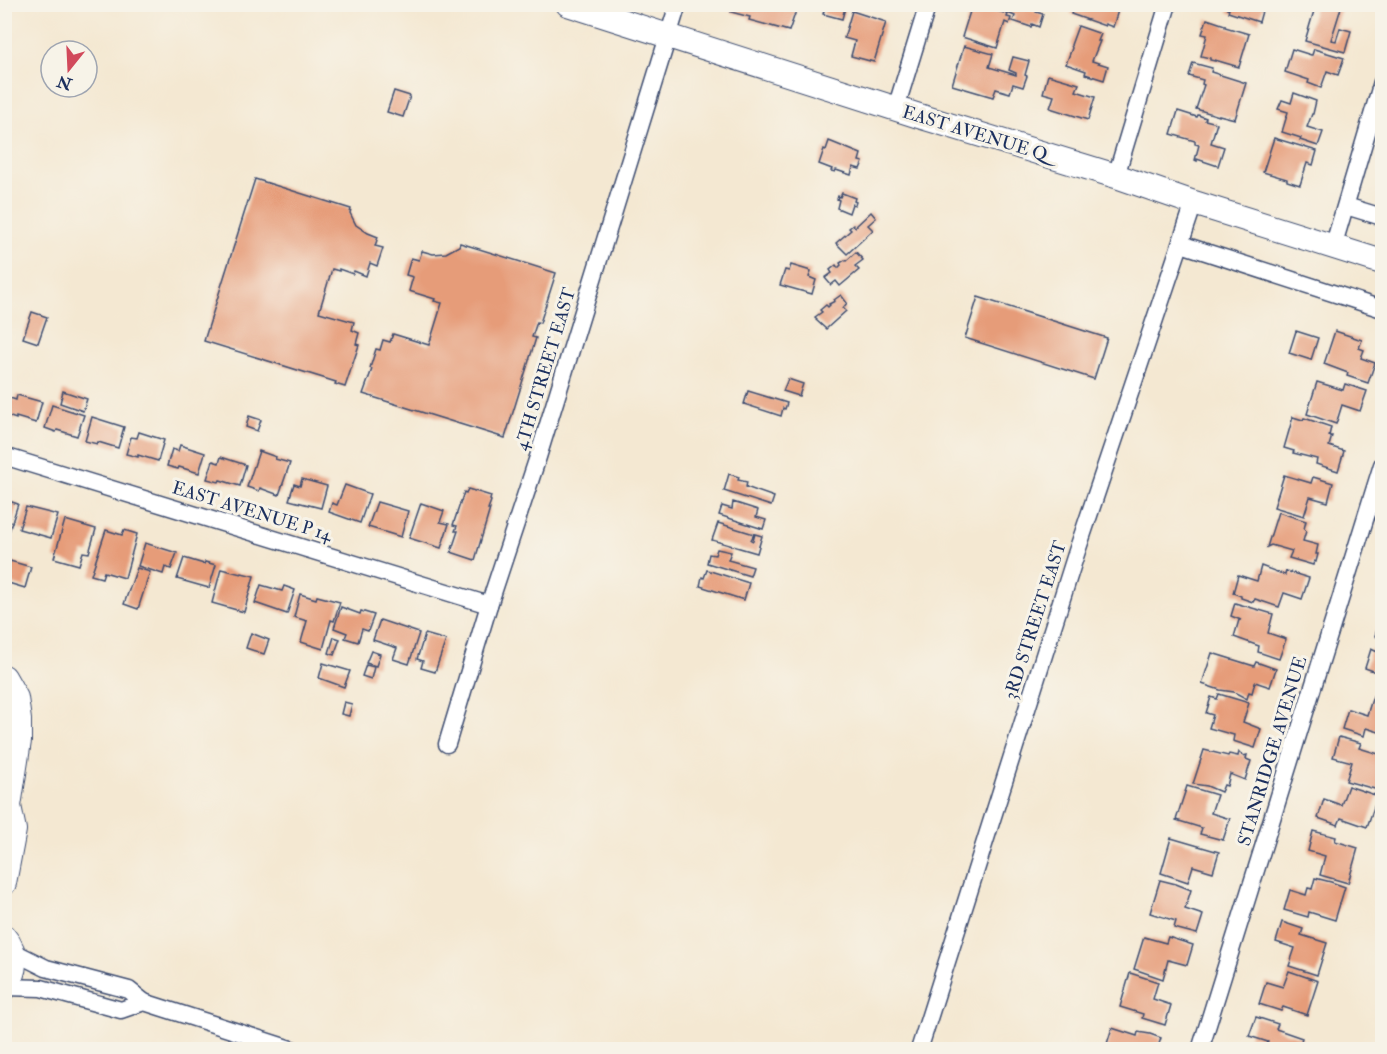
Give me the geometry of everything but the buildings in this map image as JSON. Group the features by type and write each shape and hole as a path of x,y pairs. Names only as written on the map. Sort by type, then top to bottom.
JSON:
{"street":[{"name":"EAST AVENUE Q","path":"568,4 1383,262"},
{"name":"4TH STREET EAST","path":"447,744 678,4"},
{"path":"896,108 928,4"},
{"path":"1116,176 1168,4"},
{"path":"1333,247 1383,82"},
{"name":"3RD STREET EAST","path":"920,1050 1076,554 1194,203"},
{"path":"1346,206 1383,217"},
{"path":"1181,244 1383,309"},
{"name":"EAST AVENUE P 14","path":"4,456 489,604"},
{"name":"STANRIDGE AVENUE","path":"1200,1050 1383,465"},
{"path":"4,677 16,698 19,720 19,741 7,810 14,830 4,883"},
{"path":"5,987 11,979 15,961 9,945"},
{"path":"9,945 46,968 129,990 144,1002 294,1050"},
{"path":"5,987 41,988 121,1010 144,1002"}]}
